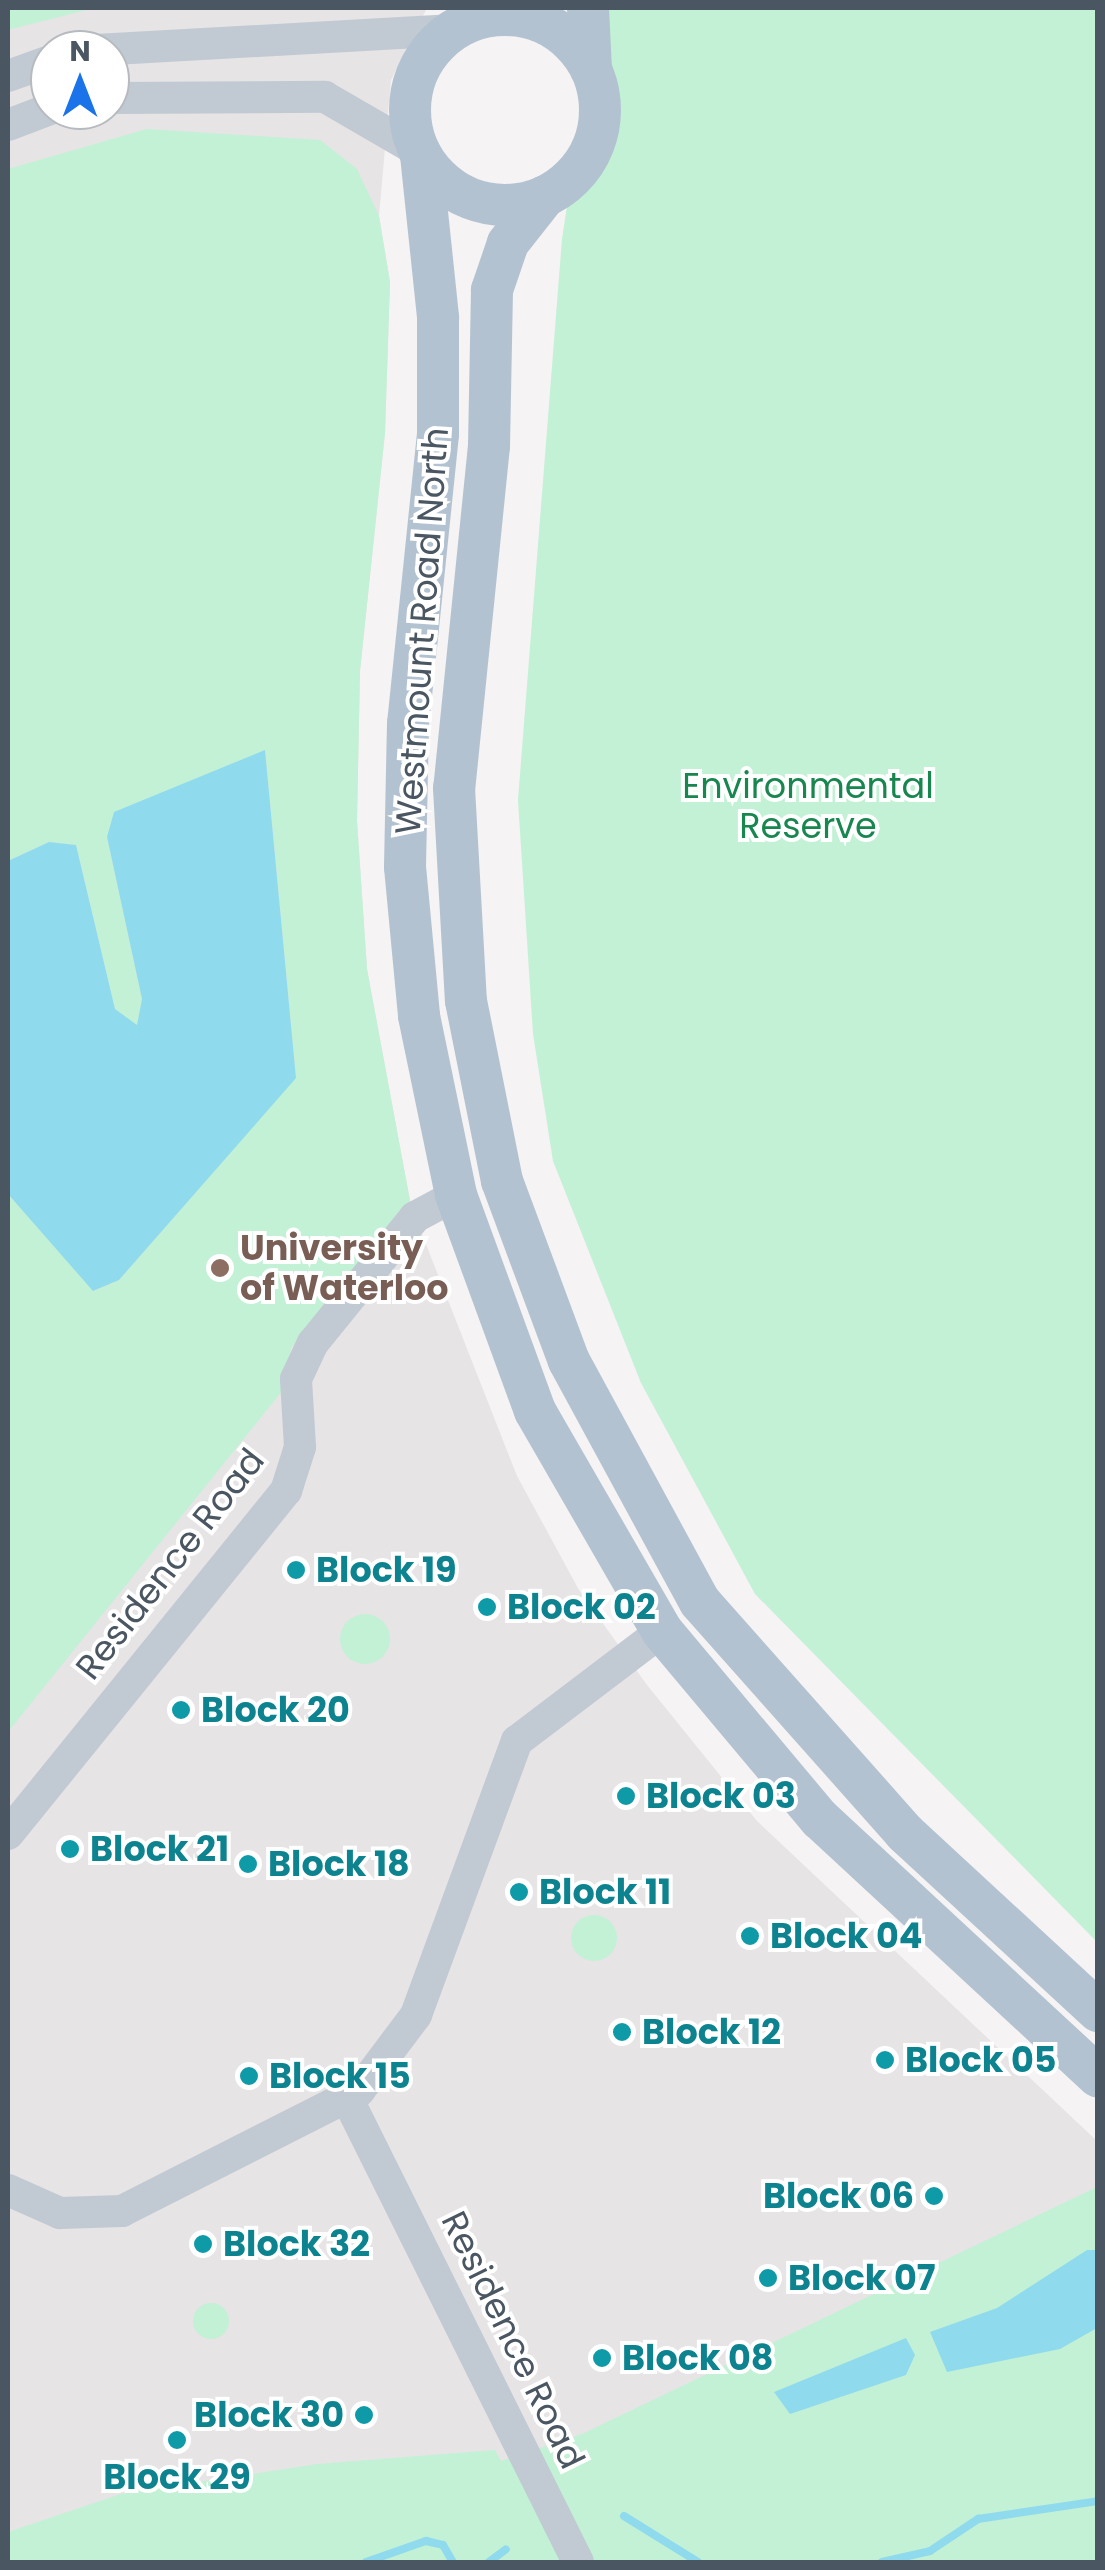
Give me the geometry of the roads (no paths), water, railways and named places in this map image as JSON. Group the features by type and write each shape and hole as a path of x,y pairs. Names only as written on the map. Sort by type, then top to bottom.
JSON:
{"main road":[{"path":"588,8 597,135 572,176 545,196 517,204 461,195 420,153 410,125 417,71 470,19 501,14 554,28 591,69"},
{"name":"Westmount Road North","path":"420,153 438,318 438,434 408,723 406,866 420,1016 456,1195 534,1412 662,1631 820,1819 1098,2076"},
{"name":"Westmount Road North","path":"545,196 508,243 492,290 489,446 454,788 466,1001 502,1182 569,1361 700,1602 905,1833 1098,2012"}],"street":[{"path":"130,47 470,19"},
{"path":"130,98 325,97 420,153"},
{"name":"Residence Road","path":"8,1834 286,1491 300,1447 296,1379 312,1343 414,1217 456,1195"},
{"path":"8,2190 60,2213 122,2211 348,2100 410,2027 517,1742 662,1631"},
{"name":"Residence Road","path":"348,2100 578,2562"}],"water":[{"path":"265,750 296,1078 119,1280 93,1291 8,1194 8,861 49,842 76,845 115,1009 137,1025 142,999 107,837 114,812"},
{"path":"1087,2250 1097,2250 1097,2328 1060,2349 947,2372 930,2332 997,2308"},
{"path":"906,2338 915,2355 906,2375 790,2414 774,2392"}],"waterway":[{"path":"882,2562 930,2551 978,2519 1098,2501"},
{"path":"624,2516 698,2562"},
{"path":"366,2562 426,2541 443,2545 453,2562"},
{"path":"489,2562 506,2549"}],"place":[{"name":"University of Waterloo","path":"220,1268"},
{"name":"Block 19","path":"296,1570"},
{"name":"Block 02","path":"487,1607"},
{"name":"Block 20","path":"181,1710"},
{"name":"Block 03","path":"626,1796"},
{"name":"Block 21","path":"70,1849"},
{"name":"Block 18","path":"248,1864"},
{"name":"Block 11","path":"519,1892"},
{"name":"Block 04","path":"750,1936"},
{"name":"Block 12","path":"622,2032"},
{"name":"Block 05","path":"885,2060"},
{"name":"Block 15","path":"249,2076"},
{"name":"Block 06","path":"934,2196"},
{"name":"Block 32","path":"203,2244"},
{"name":"Block 07","path":"768,2278"},
{"name":"Block 08","path":"602,2358"},
{"name":"Block 30","path":"364,2415"},
{"name":"Block 29","path":"177,2440"}],"park label":[{"name":"Environmental Reserve","path":"808,806"}]}
